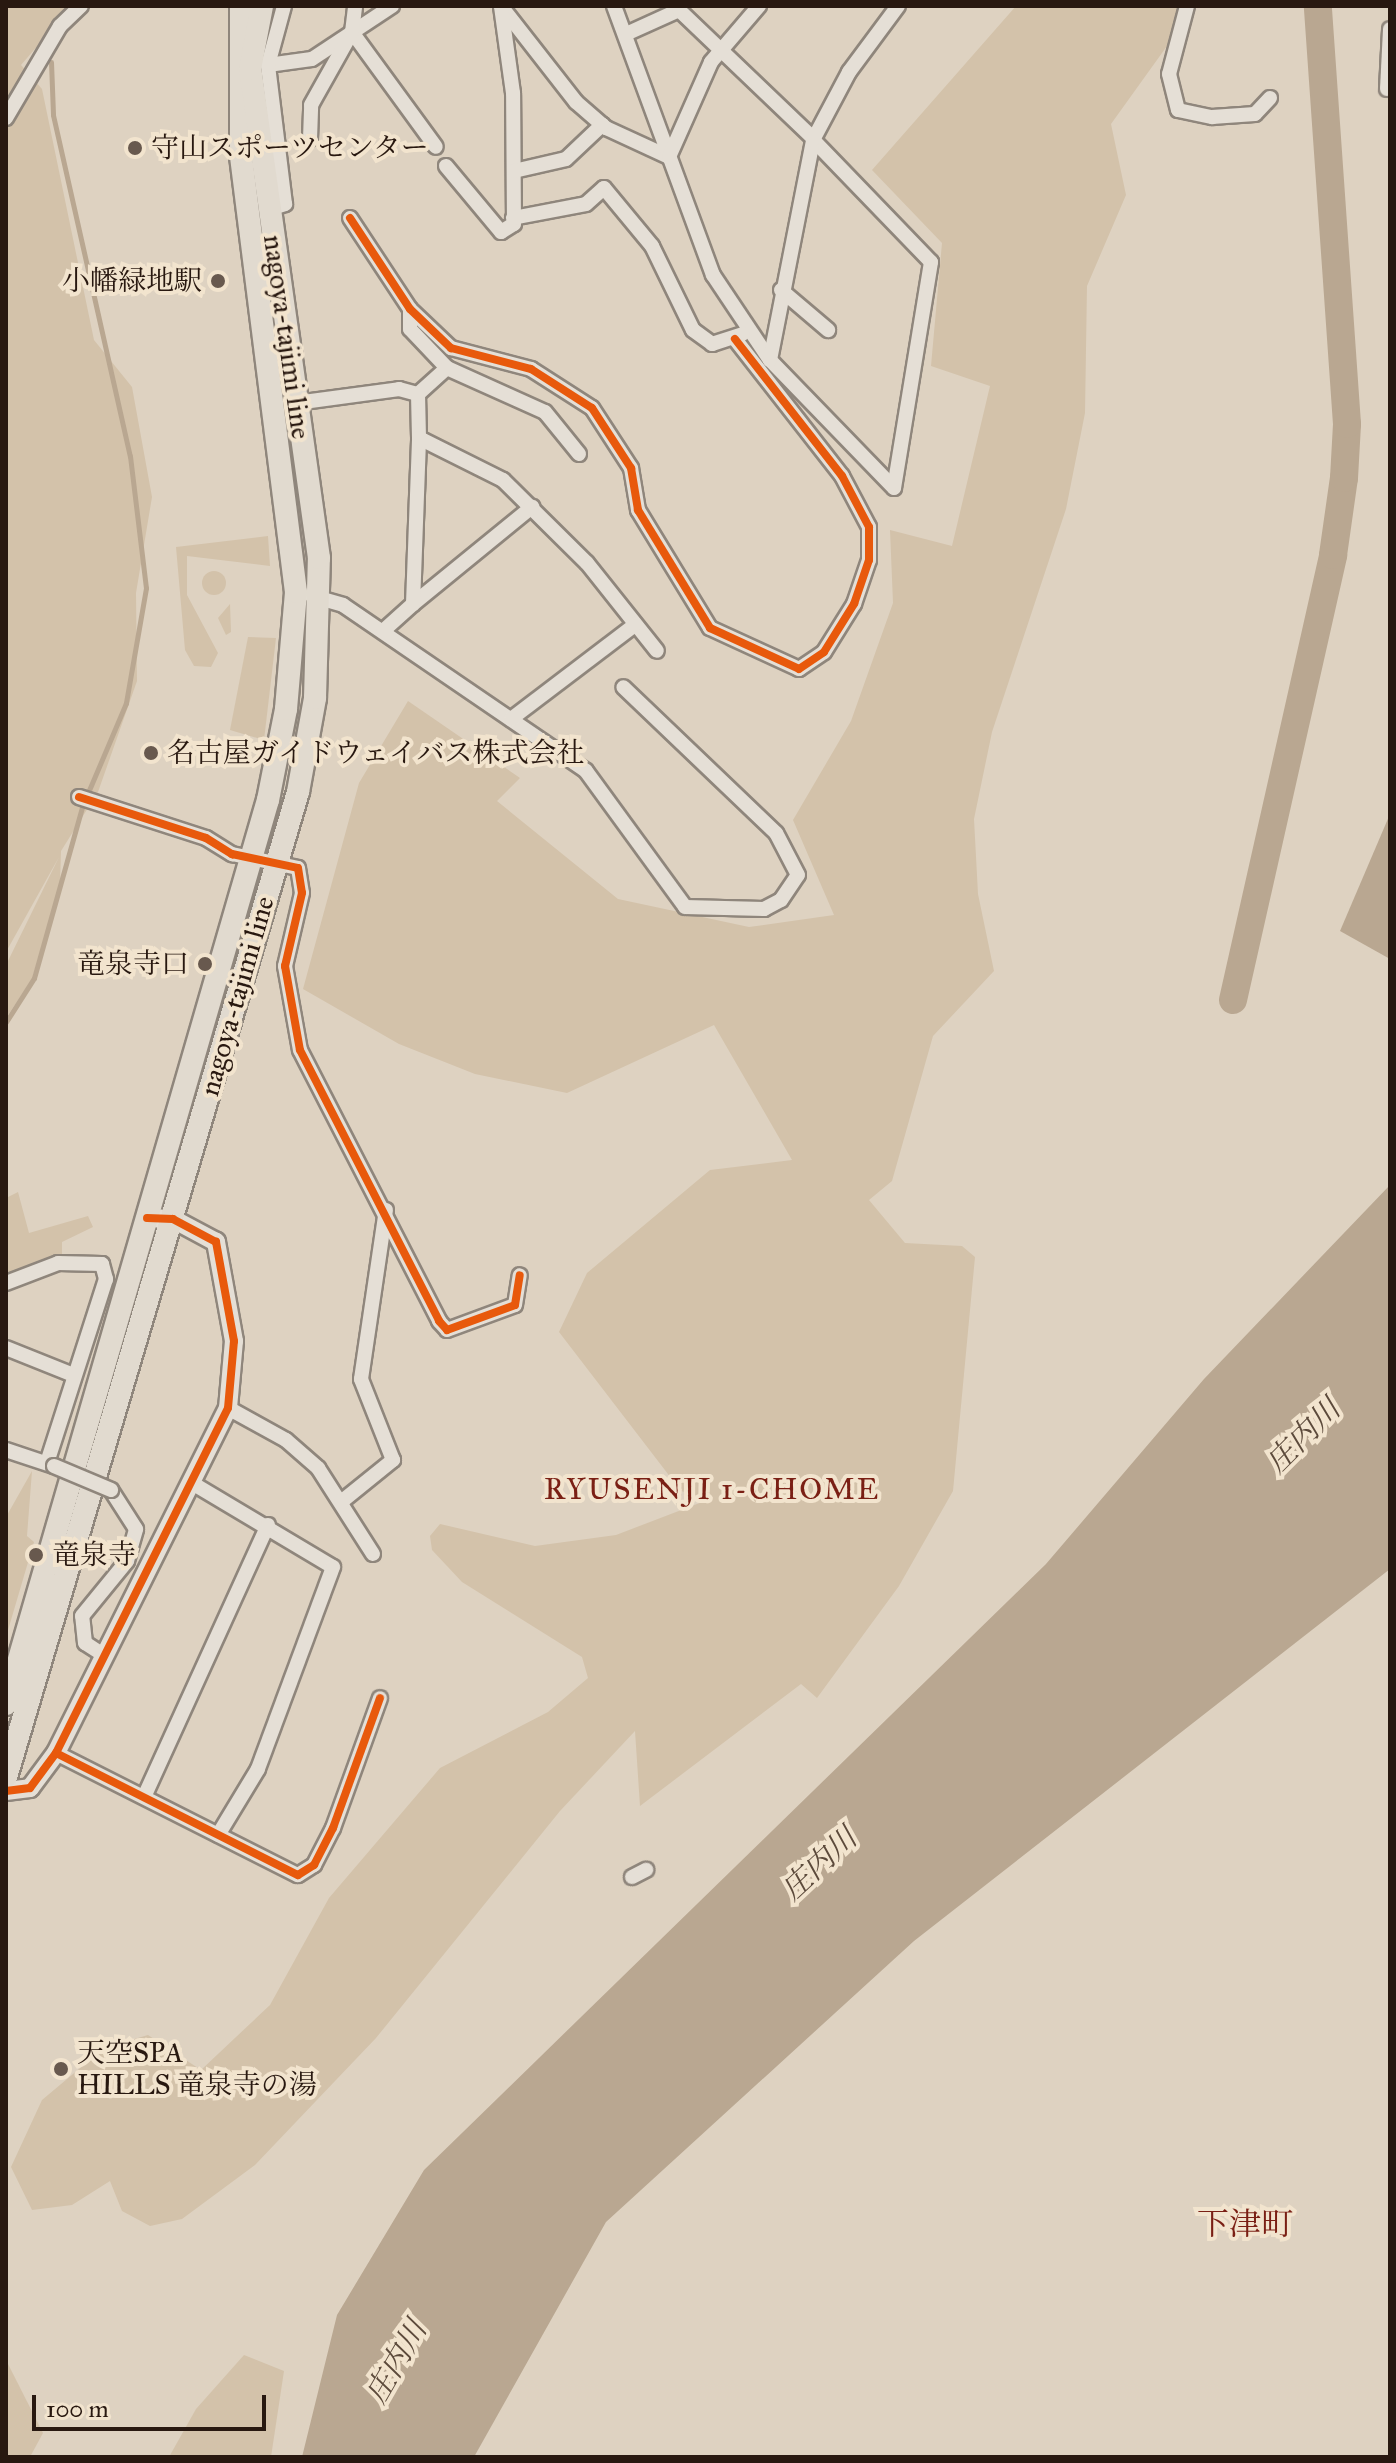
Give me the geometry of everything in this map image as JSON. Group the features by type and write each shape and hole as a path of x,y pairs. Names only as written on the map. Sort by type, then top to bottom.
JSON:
{"main road":[{"name":"nagoya-tajimi line","path":"6,1704 276,768 296,600 241,155 241,6"},
{"name":"nagoya-tajimi line","path":"6,1777 277,862 309,735 320,602 250,69 262,6"}],"street":[{"path":"6,118 60,26 81,6"},
{"path":"269,209 285,204 268,65 284,6"},
{"path":"310,139 319,84 352,32 355,6"},
{"path":"268,65 299,64 392,6"},
{"path":"350,218 410,309 451,348 531,369 585,401 631,468 638,510 710,628 775,663 805,668 824,652 854,604 869,560 869,527 842,476 741,334 703,252 614,6"},
{"path":"669,157 720,48 759,6"},
{"path":"770,360 781,290 814,140 849,72 898,6"},
{"path":"1187,6 1169,74 1178,110 1212,117 1255,114 1270,98"},
{"path":"501,7 602,125 669,157"},
{"path":"501,7 514,171 513,218"},
{"path":"626,34 680,8 814,140 931,262 894,488 741,334"},
{"path":"1387,89 1390,29"},
{"path":"352,32 436,147"},
{"path":"514,171 566,159 602,125"},
{"path":"446,166 501,232 513,218 586,204 604,188 652,246 693,330 712,344 741,334"},
{"path":"781,290 828,330"},
{"path":"410,309 410,329 447,368 545,412 579,454"},
{"path":"413,604 418,394 447,368"},
{"path":"296,403 399,389 418,394"},
{"path":"419,438 491,471 532,507 657,651"},
{"path":"383,631 532,507"},
{"path":"296,600 343,605 511,719 600,784 685,907 764,909 781,900 798,875 776,833 623,687"},
{"path":"511,719 635,625"},
{"path":"79,797 298,868 304,878 285,966 300,1050 447,1330 515,1305 520,1275"},
{"path":"341,1502 393,1460 361,1379 386,1210"},
{"path":"6,1791 30,1788 56,1753 102,1654 228,1408 234,1341 216,1242 173,1219 147,1218"},
{"path":"6,1283 58,1263 102,1264 106,1279 73,1375 51,1464"},
{"path":"6,1348 73,1375"},
{"path":"228,1408 286,1440 341,1502 373,1554"},
{"path":"6,1450 51,1464 111,1490 132,1511 136,1529 127,1561 82,1616 85,1643 102,1654"},
{"path":"192,1483 268,1525 333,1567 258,1769 218,1835"},
{"path":"144,1797 268,1525"},
{"path":"56,1753 298,1875 306,1872 344,1803 380,1698"},
{"path":"632,1877 646,1870"}],"shaded area":[{"path":"6,6 72,6 21,65 42,89 94,340 132,387 152,497 136,593 137,681 98,792 61,851 60,884 32,979 6,1018 6,965 59,857 6,952"},
{"path":"1016,6 1195,7 1111,124 1126,195 1087,286 1085,413 1066,509 992,732 974,819 978,894 994,971 933,1036 892,1181 869,1200 905,1243 962,1246 975,1257 953,1491 899,1586 817,1698 801,1684 640,1806 635,1731 560,1811 376,2038 255,2165 182,2219 150,2226 122,2211 110,2181 72,2205 32,2210 11,2167 42,2100 104,2048 148,2035 201,2070 270,2005 329,1898 440,1768 548,1712 588,1678 582,1657 462,1582 432,1550 430,1536 440,1524 535,1546 616,1535 710,1499 681,1491 559,1332 587,1273 710,1170 792,1160 714,1025 567,1093 475,1074 399,1044 303,989 359,783 408,701 520,778 497,801 618,899 749,927 834,915 793,820 851,721 893,603 890,530 952,546 990,386 931,366 942,243 872,170"},
{"path":"268,536 270,566 187,556 187,595 218,653 211,667 194,666 185,650 176,547"},
{"path":"214,571 223,574 226,583 223,592 214,595 205,592 202,583 205,574"},
{"path":"230,604 231,632 226,635 218,618"},
{"path":"248,637 276,638 264,740 230,730"},
{"path":"18,1192 29,1233 88,1216 93,1227 62,1242 62,1256 6,1276 6,1198"},
{"path":"32,1471 27,1536 34,1542 6,1637 6,1517"},
{"path":"244,2355 284,2371 271,2457 169,2457 196,2409"},
{"path":"6,2360 43,2433 30,2457 6,2457"}],"water":[{"path":"1390,814 1390,959 1340,931"},
{"name":"庄内川","path":"1390,1185 1390,1569 914,1941 606,2222 474,2457 302,2457 337,2315 424,2170 1046,1564 1204,1379"}],"waterway":[{"path":"1233,1000 1333,555 1344,478 1347,424 1318,6"},
{"path":"51,62 53,115 130,456 146,588 126,703 87,795"},
{"path":"6,1022 34,978 83,804"}],"cycle path":[{"path":"350,218 410,309 451,348 531,369 592,408 631,468 638,510 710,628 799,669 824,652 854,604 869,560 869,527 842,476 735,339"},
{"path":"79,797 206,838 232,854 298,868 302,893 285,966 300,1050 439,1321 447,1330 515,1305 520,1275"},
{"path":"6,1791 30,1788 56,1753 228,1408 234,1341 216,1242 173,1219 147,1218"},
{"path":"56,1753 298,1875 314,1865 333,1828 380,1698"}],"place":[{"name":"守山スポーツセンター","path":"135,148"},
{"name":"小幡緑地駅","path":"218,281"},
{"name":"名古屋ガイドウェイバス株式会社","path":"151,753"},
{"name":"竜泉寺口","path":"205,964"},
{"name":"竜泉寺","path":"36,1555"},
{"name":"天空SPA HILLS 竜泉寺の湯","path":"61,2069"}],"district":[{"name":"RYUSENJI 1-CHOME","path":"712,1489"},
{"name":"下津町","path":"1245,2225"}]}
